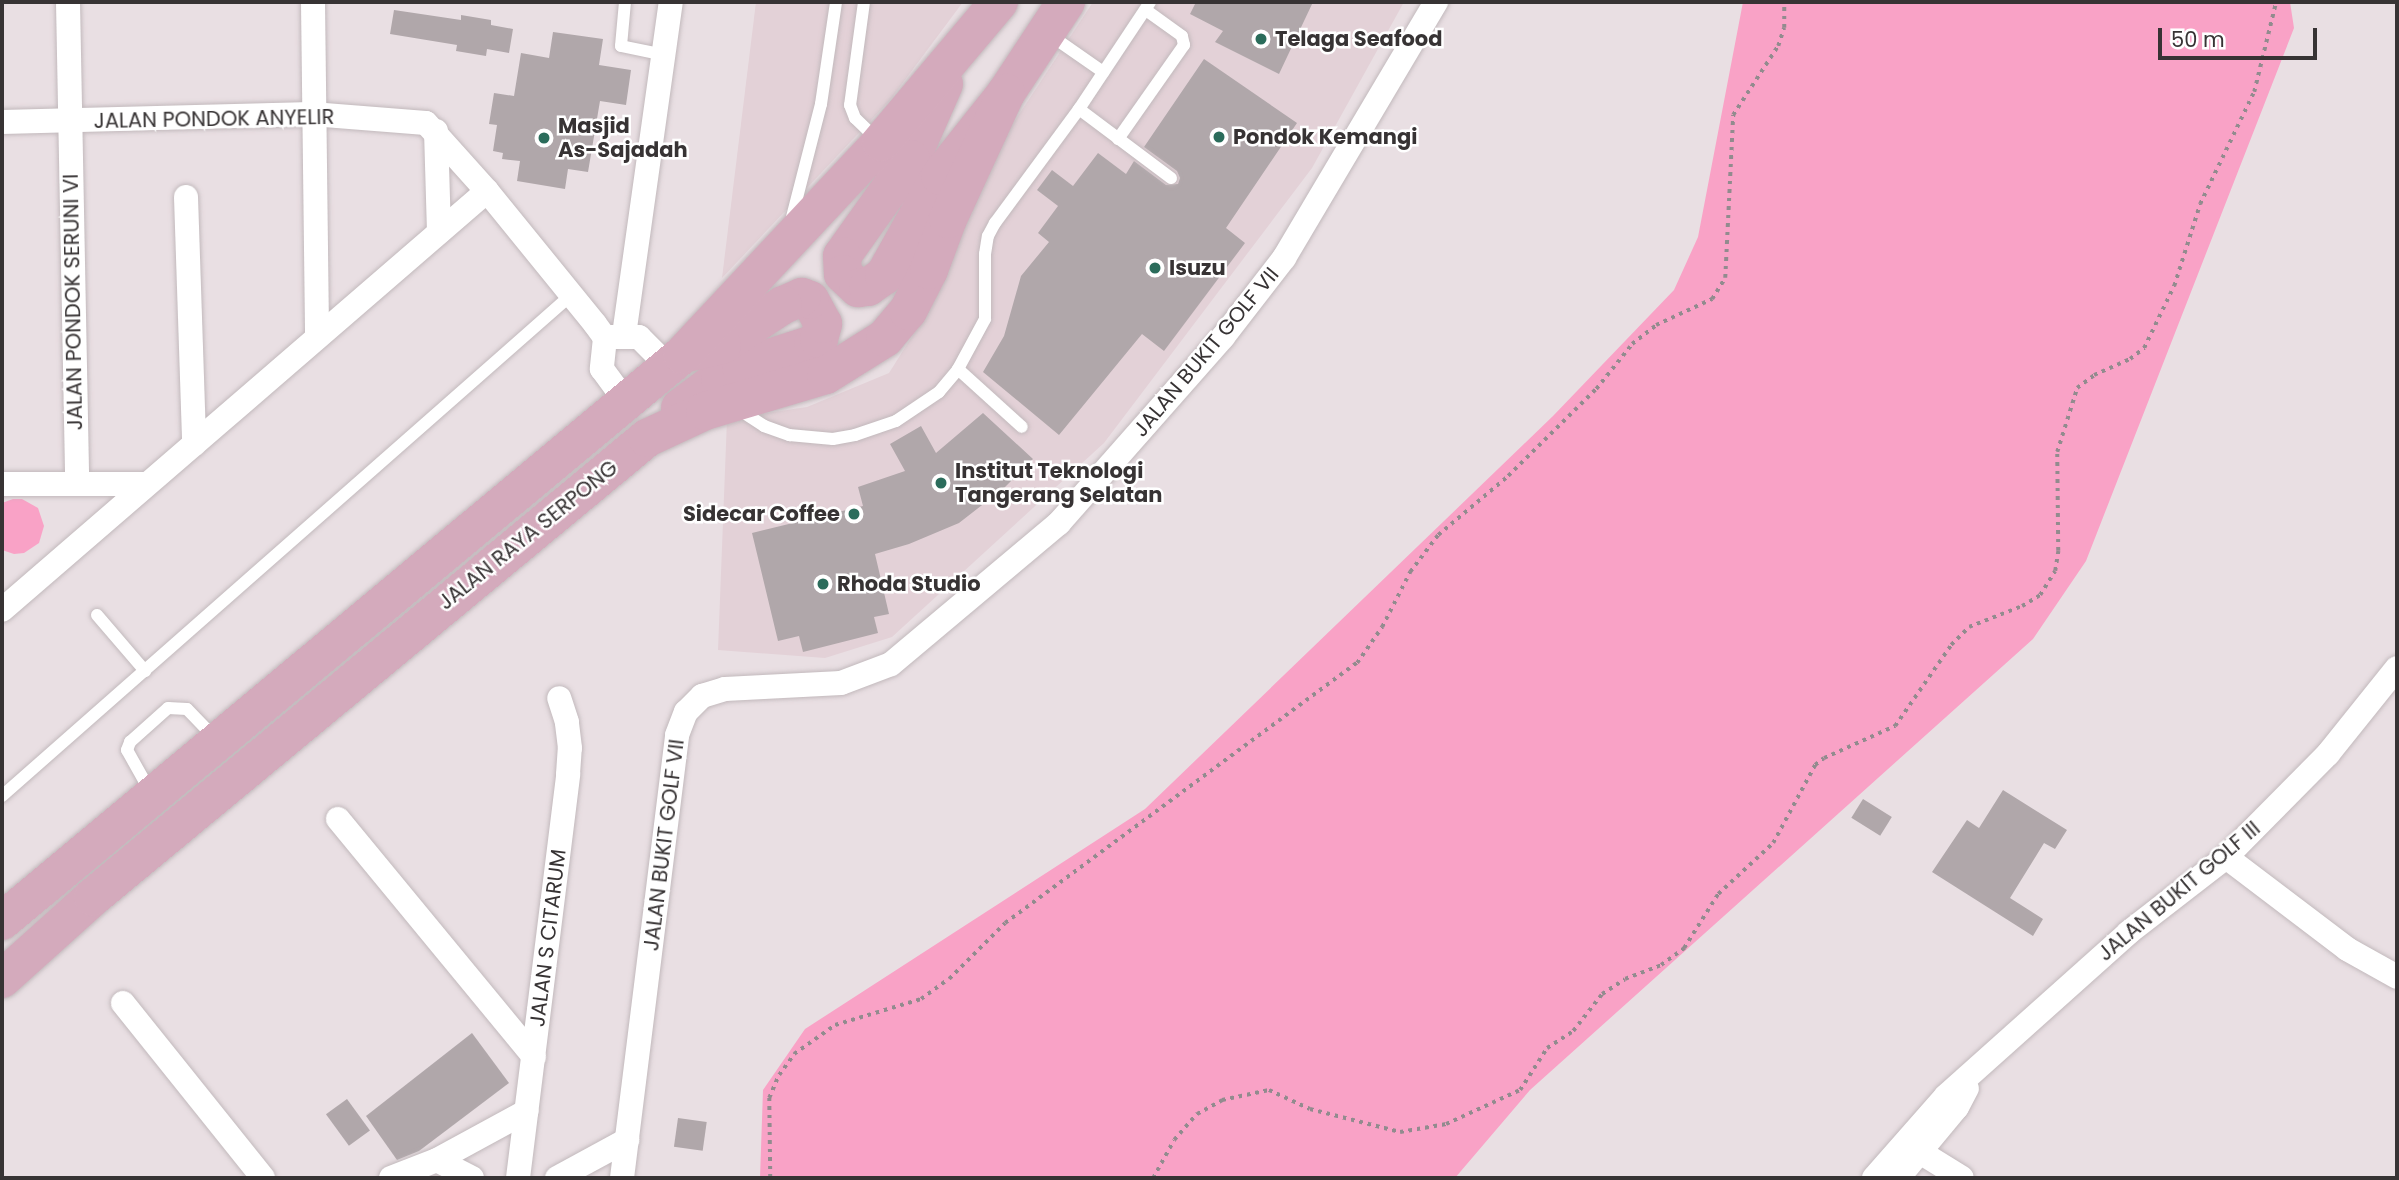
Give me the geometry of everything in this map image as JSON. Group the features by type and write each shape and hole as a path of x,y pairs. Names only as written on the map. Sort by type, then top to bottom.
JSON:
{"main road":[{"name":"JALAN RAYA SERPONG","path":"4,915 153,795 675,361 881,142 999,2"},
{"path":"957,52 911,159 842,256 841,265 849,282 858,288 868,287 884,276 940,176 1006,93 1056,17"},
{"name":"JALAN RAYA SERPONG","path":"2,979 103,888 647,438 679,421 729,403 826,375 885,338 908,311 929,270 948,219 1006,93"},
{"path":"647,438 692,397 720,378 749,365 813,344 820,339 823,324 810,300 802,297 783,305 722,345 675,361"}],"street":[{"name":"JALAN PONDOK SERUNI VI","path":"68,2 78,483"},
{"path":"313,2 312,114 317,337"},
{"path":"627,403 602,369 610,342 664,55 671,2"},
{"name":"JALAN BUKIT GOLF VII","path":"622,1178 677,735 686,712 702,696 725,689 841,683 891,664 1059,523 1223,337 1284,258 1436,2"},
{"name":"JALAN PONDOK ANYELIR","path":"2,122 312,114 431,119"},
{"path":"431,119 610,342"},
{"path":"431,119 439,232"},
{"path":"2,610 487,191"},
{"path":"186,197 194,444"},
{"path":"610,342 639,337 675,361"},
{"path":"2,484 146,484"},
{"name":"JALAN BUKIT GOLF III","path":"1874,1178 1924,1117 2128,933 2226,856 2328,754 2397,667"},
{"name":"JALAN S CITARUM","path":"518,1178 568,774 567,722 559,698"},
{"path":"338,819 534,1057"},
{"path":"2226,856 2347,949 2397,977"},
{"path":"123,1003 263,1178"},
{"name":"JALAN BUKIT GOLF III","path":"1898,1178 1957,1107 1975,1072"},
{"path":"391,1178 437,1160 527,1111"},
{"path":"557,1178 627,1140"},
{"path":"1920,1152 1962,1178"},
{"path":"437,1160 472,1178"}],"lane":[{"path":"625,2 621,46 664,55"},
{"path":"782,248 821,104 836,2"},
{"path":"864,2 850,105 855,118 881,142"},
{"path":"729,403 764,426 789,435 833,439 855,435 896,421 939,392 958,369 985,319 988,236 1079,109 1148,6 1182,36 1184,45 1118,139"},
{"path":"1056,17 1103,72"},
{"path":"1079,109 1171,178"},
{"path":"2,796 571,295"},
{"path":"958,369 1023,427"},
{"path":"97,615 145,671"},
{"path":"153,795 127,750 130,742 168,708 187,709 218,741"}],"path":[{"path":"770,1178 769,1098 779,1075 794,1054 835,1025 921,999 949,979 1006,923 1357,663 1382,627 1410,572 1437,535 1508,476 1547,438 1596,390 1632,344 1657,325 1712,299 1725,278 1732,115 1778,46 1784,28 1784,2"},
{"path":"1153,1178 1182,1132 1197,1114 1222,1100 1269,1090 1310,1108 1400,1132 1446,1124 1520,1090 1547,1048 1573,1031 1602,995 1625,979 1661,965 1684,948 1718,894 1773,843 1815,765 1824,758 1895,726 1951,645 1969,627 2022,606 2040,595 2055,571 2058,551 2057,452 2077,387 2144,348 2174,286 2200,204 2254,92 2276,2"}],"shaded area":[{"path":"756,2 963,2 890,100 722,278"},
{"path":"1093,2 1404,2 1312,168 1104,443 892,637 825,658 718,650 727,419 807,407 889,373 935,300 949,236 991,157"},
{"path":"1743,2 2290,2 2294,28 2086,561 2033,639 1530,1090 1455,1178 760,1178 763,1090 805,1029 1145,809 1553,416 1674,290 1698,237"},
{"path":"22,499 38,508 44,526 39,543 24,553 14,554 2,550 2,503"}],"building":[{"name":"Telaga Seafood","path":"1196,2 1313,2 1279,74 1215,42 1223,31 1190,14"},
{"path":"394,10 461,20 461,15 491,20 491,25 513,29 509,53 487,49 486,56 456,51 457,45 390,34"},
{"path":"553,32 603,39 599,65 631,70 626,105 600,101 588,172 568,169 565,189 517,181 520,161 502,159 503,153 493,151 497,125 489,124 494,93 514,96 521,53 549,58"},
{"path":"1204,59 1297,123 1226,228 1245,243 1164,351 1142,334 1059,435 983,372 1004,336 1021,276 1049,242 1038,233 1058,206 1037,190 1052,170 1073,186 1098,153 1126,174 1134,161 1166,185 1178,184 1180,178 1177,171 1144,147"},
{"path":"983,413 1033,459 1004,488 959,523 909,544 875,554 889,614 874,617 878,633 803,652 799,636 778,641 752,533 863,506 858,487 905,471 890,444 921,426 936,453"},
{"path":"2003,790 2067,830 2055,849 2044,843 2010,898 2043,919 2033,936 1932,872 1967,820 1979,828"},
{"path":"1863,799 1892,817 1880,836 1851,818"},
{"path":"472,1033 509,1083 419,1151 397,1160 366,1116"},
{"path":"347,1099 370,1131 349,1146 326,1114"},
{"path":"678,1118 707,1122 703,1151 674,1147"}],"place":[{"name":"Telaga Seafood","path":"1261,39"},
{"name":"Pondok Kemangi","path":"1219,137"},
{"name":"Masjid As-Sajadah","path":"544,138"},
{"name":"Isuzu","path":"1155,268"},
{"name":"Institut Teknologi Tangerang Selatan","path":"941,483"},
{"name":"Sidecar Coffee","path":"854,514"},
{"name":"Rhoda Studio","path":"823,584"}]}
